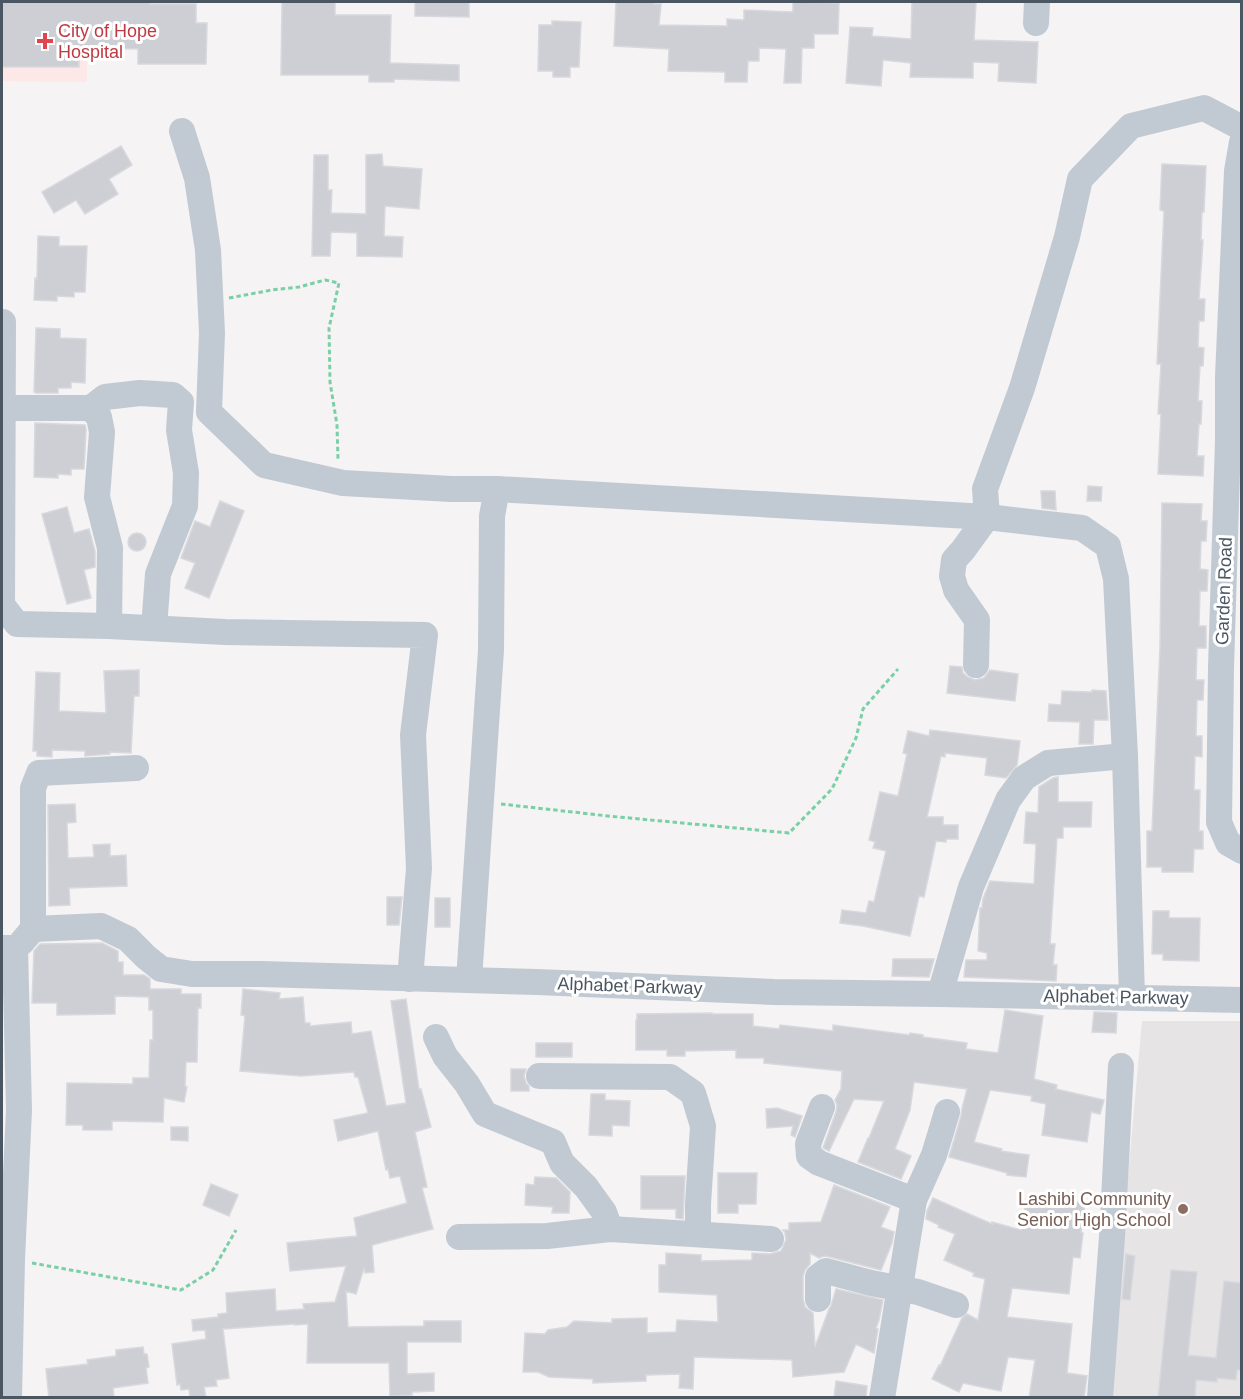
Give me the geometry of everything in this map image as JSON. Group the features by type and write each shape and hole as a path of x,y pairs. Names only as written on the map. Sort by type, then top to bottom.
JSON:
{"street":[{"path":"976,665 977,620 966,601 956,590 952,576 954,560 987,517 985,489 1022,388 1067,237 1080,179 1131,126 1204,108 1242,128"},
{"path":"182,131 197,178 208,250 212,333 209,412 264,465 343,483 497,489 987,517 1082,528 1108,546 1116,579 1125,756 1132,997"},
{"name":"Garden Road","path":"1242,142 1238,171 1228,377 1219,822 1228,843 1242,851"},
{"path":"3,322 2,604 17,624 225,632 425,635 413,735 419,868 410,979"},
{"path":"3,408 91,408 105,397 140,393 173,395 181,402 178,430 186,473 185,506 158,574 154,628"},
{"path":"91,408 99,417 102,432 97,497 110,548 110,626"},
{"path":"469,980 491,650 492,516 497,489"},
{"path":"940,994 971,887 1008,800 1024,778 1048,763 1125,756"},
{"path":"9,1398 12,1259 19,1110 8,948 33,929 33,788 39,773 136,768"},
{"name":"Alphabet Parkway","path":"33,929 101,926 128,939 161,969 192,975 261,974 469,980 774,993 1242,1000"},
{"path":"436,1037 444,1056 467,1084 485,1114 554,1142 562,1162 604,1212 610,1229"},
{"path":"1100,1398 1112,1237 1121,1066"},
{"path":"539,1076 670,1077 693,1093 703,1126 698,1234"},
{"path":"822,1107 808,1144 809,1156 819,1163 914,1200"},
{"path":"882,1398 914,1200 934,1155 947,1112"},
{"path":"459,1237 547,1236 610,1229 771,1239"},
{"path":"818,1299 818,1277 826,1271 918,1292 956,1305"}],"path":[{"path":"210,301 299,287 325,279 339,283 329,328 330,382 338,425 339,470 343,483"},
{"path":"481,801 789,833 832,789 856,738 863,709 898,669"},
{"path":"12,1259 181,1290 213,1270 236,1230"}],"shaded area":[{"name":"City of Hope Hospital","path":"2,2 88,2 87,82 2,81"},
{"name":"Lashibi Community Senior High School","path":"1142,1021 1241,1021 1241,1397 1108,1398"}],"building":[{"path":"2,2 196,4 196,23 207,23 206,64 138,64 138,49 79,48 79,67 2,67"},
{"path":"282,2 335,2 335,15 391,15 390,63 459,65 459,81 394,79 394,82 369,82 369,75 281,75"},
{"path":"415,2 469,2 469,17 415,16"},
{"path":"616,2 661,4 659,25 727,26 727,19 744,20 744,10 793,12 793,2 839,3 838,34 814,34 814,48 802,48 801,83 784,83 786,49 759,48 759,61 748,61 747,82 725,82 725,72 668,71 669,49 614,46"},
{"path":"912,2 976,2 974,40 1038,42 1036,83 998,81 999,63 973,62 973,78 910,77 911,63 883,60 881,86 846,83 850,27 873,28 872,36 911,39"},
{"path":"552,21 581,22 579,67 570,67 570,77 553,77 553,71 538,71 539,25 552,25"},
{"path":"121,146 132,165 109,179 118,194 85,214 76,200 54,213 42,192"},
{"path":"382,154 383,166 422,169 419,209 385,206 384,236 403,237 402,257 357,256 357,233 331,232 330,256 312,256 314,155 328,155 328,190 332,190 331,213 366,214 366,155"},
{"path":"1162,164 1206,166 1199,299 1205,299 1204,321 1199,321 1198,347 1204,348 1203,366 1200,366 1198,401 1202,401 1197,456 1204,456 1203,476 1158,474 1161,364 1157,364 1164,211 1160,210"},
{"path":"38,236 59,237 59,246 87,246 85,292 74,292 74,297 57,296 57,301 34,300"},
{"path":"36,328 60,329 60,338 86,339 85,383 71,382 71,388 58,388 58,393 34,392"},
{"path":"35,423 85,425 84,469 71,469 71,475 58,474 58,478 34,477"},
{"path":"1088,486 1102,487 1101,501 1087,501"},
{"path":"1041,491 1055,491 1056,510 1042,508"},
{"path":"220,501 244,511 209,598 185,588 195,563 181,558 195,521 210,527"},
{"path":"1162,503 1202,504 1201,521 1207,521 1206,541 1201,541 1200,569 1208,570 1207,591 1200,591 1199,626 1206,626 1206,648 1197,648 1196,680 1204,680 1203,700 1197,700 1196,736 1202,736 1202,757 1195,756 1194,790 1200,790 1199,831 1203,831 1203,849 1194,849 1193,872 1162,872 1162,867 1147,867 1147,831 1152,831 1160,647"},
{"path":"67,507 74,533 89,529 95,551 95,567 84,570 91,598 67,604 42,514"},
{"path":"133,533 141,533 146,538 144,549 133,551 128,546 128,538"},
{"path":"950,666 962,667 963,673 975,680 984,678 990,670 1018,674 1015,701 947,693"},
{"path":"139,670 139,696 134,696 131,753 110,752 110,754 85,756 85,751 52,750 52,757 37,756 37,751 33,751 36,672 60,673 59,711 106,713 104,671"},
{"path":"1092,690 1106,691 1108,720 1094,720 1093,744 1079,744 1080,722 1048,721 1049,704 1061,705 1062,691 1092,692"},
{"path":"930,730 1020,741 1017,765 1006,778 985,775 987,758 945,753 945,757 941,756 927,817 943,817 943,825 958,825 958,839 946,839 946,842 936,841 924,897 919,896 910,936 840,923 842,910 866,913 869,901 874,902 886,851 873,848 875,842 869,840 880,792 898,796 907,754 903,753 908,731 929,736"},
{"path":"1058,777 1058,802 1092,802 1091,827 1063,827 1063,838 1057,838 1050,944 1055,944 1053,965 1057,965 1056,981 964,977 966,960 987,960 987,953 978,951 980,908 982,908 990,881 1034,884 1036,844 1024,843 1026,812 1038,813 1039,787"},
{"path":"75,804 76,822 67,823 68,858 94,857 93,845 110,844 110,856 126,855 127,886 69,888 70,905 49,906 48,805"},
{"path":"387,897 402,897 399,925 387,925"},
{"path":"435,898 450,898 450,927 435,927"},
{"path":"1153,911 1169,911 1169,918 1200,918 1199,961 1163,960 1163,954 1152,954"},
{"path":"102,943 118,951 118,962 123,962 123,975 144,975 150,979 150,989 181,989 181,994 201,994 201,1008 198,1008 197,1062 186,1062 185,1086 187,1087 184,1102 164,1098 163,1122 112,1121 112,1130 83,1130 83,1125 66,1125 67,1083 133,1084 133,1078 149,1078 153,1010 149,1010 149,997 115,996 115,1014 57,1015 57,1003 32,1003 34,951 40,944"},
{"path":"893,959 934,959 929,977 892,976"},
{"path":"243,989 280,993 279,999 303,997 305,1023 310,1023 310,1026 351,1022 352,1034 371,1031 386,1106 406,1103 391,1001 406,999 419,1089 421,1089 431,1127 415,1132 427,1187 422,1188 433,1229 372,1245 374,1272 365,1273 364,1268 356,1294 346,1291 348,1327 424,1326 424,1321 461,1321 461,1342 407,1342 407,1374 434,1373 434,1391 390,1396 389,1363 307,1363 308,1324 223,1329 229,1378 216,1380 217,1386 204,1387 206,1398 190,1398 189,1389 181,1390 180,1384 177,1385 172,1344 206,1339 205,1330 193,1331 192,1320 218,1317 218,1314 227,1313 226,1293 275,1289 276,1311 304,1309 303,1304 335,1302 346,1266 290,1271 287,1243 357,1236 354,1218 407,1203 400,1176 390,1178 388,1169 386,1170 378,1131 338,1141 334,1120 368,1113 358,1077 355,1077 354,1072 301,1076 240,1071 245,1016 241,1015"},
{"path":"1005,1010 1043,1016 1034,1079 1057,1085 1056,1089 1104,1100 1100,1114 1091,1112 1087,1142 1042,1135 1046,1104 1031,1101 1032,1096 990,1090 974,1142 1002,1149 1001,1151 1029,1155 1026,1177 1007,1175 1007,1173 949,1157 967,1089 914,1082 910,1110 895,1149 911,1156 901,1179 858,1162 884,1101 854,1099 829,1151 823,1148 836,1112 835,1100 841,1089 842,1071 764,1063 764,1058 736,1058 736,1050 685,1051 685,1056 667,1056 667,1050 636,1050 637,1014 712,1013 753,1014 753,1026 779,1029 780,1025 833,1031 833,1025 909,1035 910,1033 967,1043 966,1049 998,1053"},
{"path":"1094,1012 1117,1013 1116,1033 1092,1032"},
{"path":"536,1043 572,1043 572,1057 536,1057"},
{"path":"511,1069 526,1069 524,1076 529,1091 511,1091"},
{"path":"591,1094 605,1094 605,1100 630,1101 629,1126 612,1125 612,1136 589,1135"},
{"path":"777,1108 802,1116 795,1137 791,1135 793,1126 767,1128 766,1109"},
{"path":"171,1127 188,1127 188,1141 171,1140"},
{"path":"718,1173 757,1173 756,1204 738,1204 738,1213 718,1213"},
{"path":"641,1176 685,1176 683,1219 676,1218 676,1209 641,1209"},
{"path":"535,1177 556,1178 570,1192 569,1213 552,1213 553,1207 525,1205 526,1184 534,1185"},
{"path":"211,1184 238,1195 229,1216 203,1205"},
{"path":"834,1185 890,1207 881,1227 894,1232 881,1270 830,1257 819,1258 810,1253 810,1264 803,1276 803,1299 805,1307 813,1313 815,1347 836,1289 883,1300 876,1328 878,1329 874,1353 856,1344 844,1372 793,1377 792,1360 694,1357 693,1389 679,1388 680,1374 646,1375 646,1381 593,1383 593,1379 549,1377 538,1372 523,1372 525,1333 545,1334 548,1330 567,1327 574,1321 612,1323 612,1319 647,1318 647,1333 676,1332 677,1320 718,1322 717,1295 659,1292 659,1265 666,1265 666,1253 701,1255 701,1261 752,1260 752,1253 770,1254 781,1251 786,1240 783,1230 789,1230 789,1223 821,1222"},
{"path":"1027,1196 1085,1203 1080,1258 1073,1257 1069,1294 1012,1288 1007,1317 1072,1324 1067,1373 1087,1376 1084,1398 1029,1398 1035,1360 1008,1357 1001,1391 963,1383 959,1392 932,1379 962,1318 967,1314 978,1320 985,1279 973,1276 974,1273 944,1260 955,1234 926,1219 933,1198 992,1224 992,1222 1021,1230"},
{"path":"1126,1254 1135,1256 1130,1300 1122,1299"},
{"path":"1171,1270 1197,1272 1188,1355 1216,1358 1224,1281 1242,1283 1242,1370 1237,1370 1236,1380 1217,1378 1217,1382 1196,1380 1195,1398 1158,1398"},
{"path":"143,1347 144,1354 147,1354 149,1367 146,1368 148,1383 113,1388 114,1398 49,1398 46,1369 88,1364 87,1360 116,1356 116,1350"},
{"path":"836,1381 867,1386 866,1398 834,1398"}],"place":[{"name":"City of Hope Hospital","path":"45,41"},
{"name":"Lashibi Community Senior High School","path":"1183,1209"}]}
